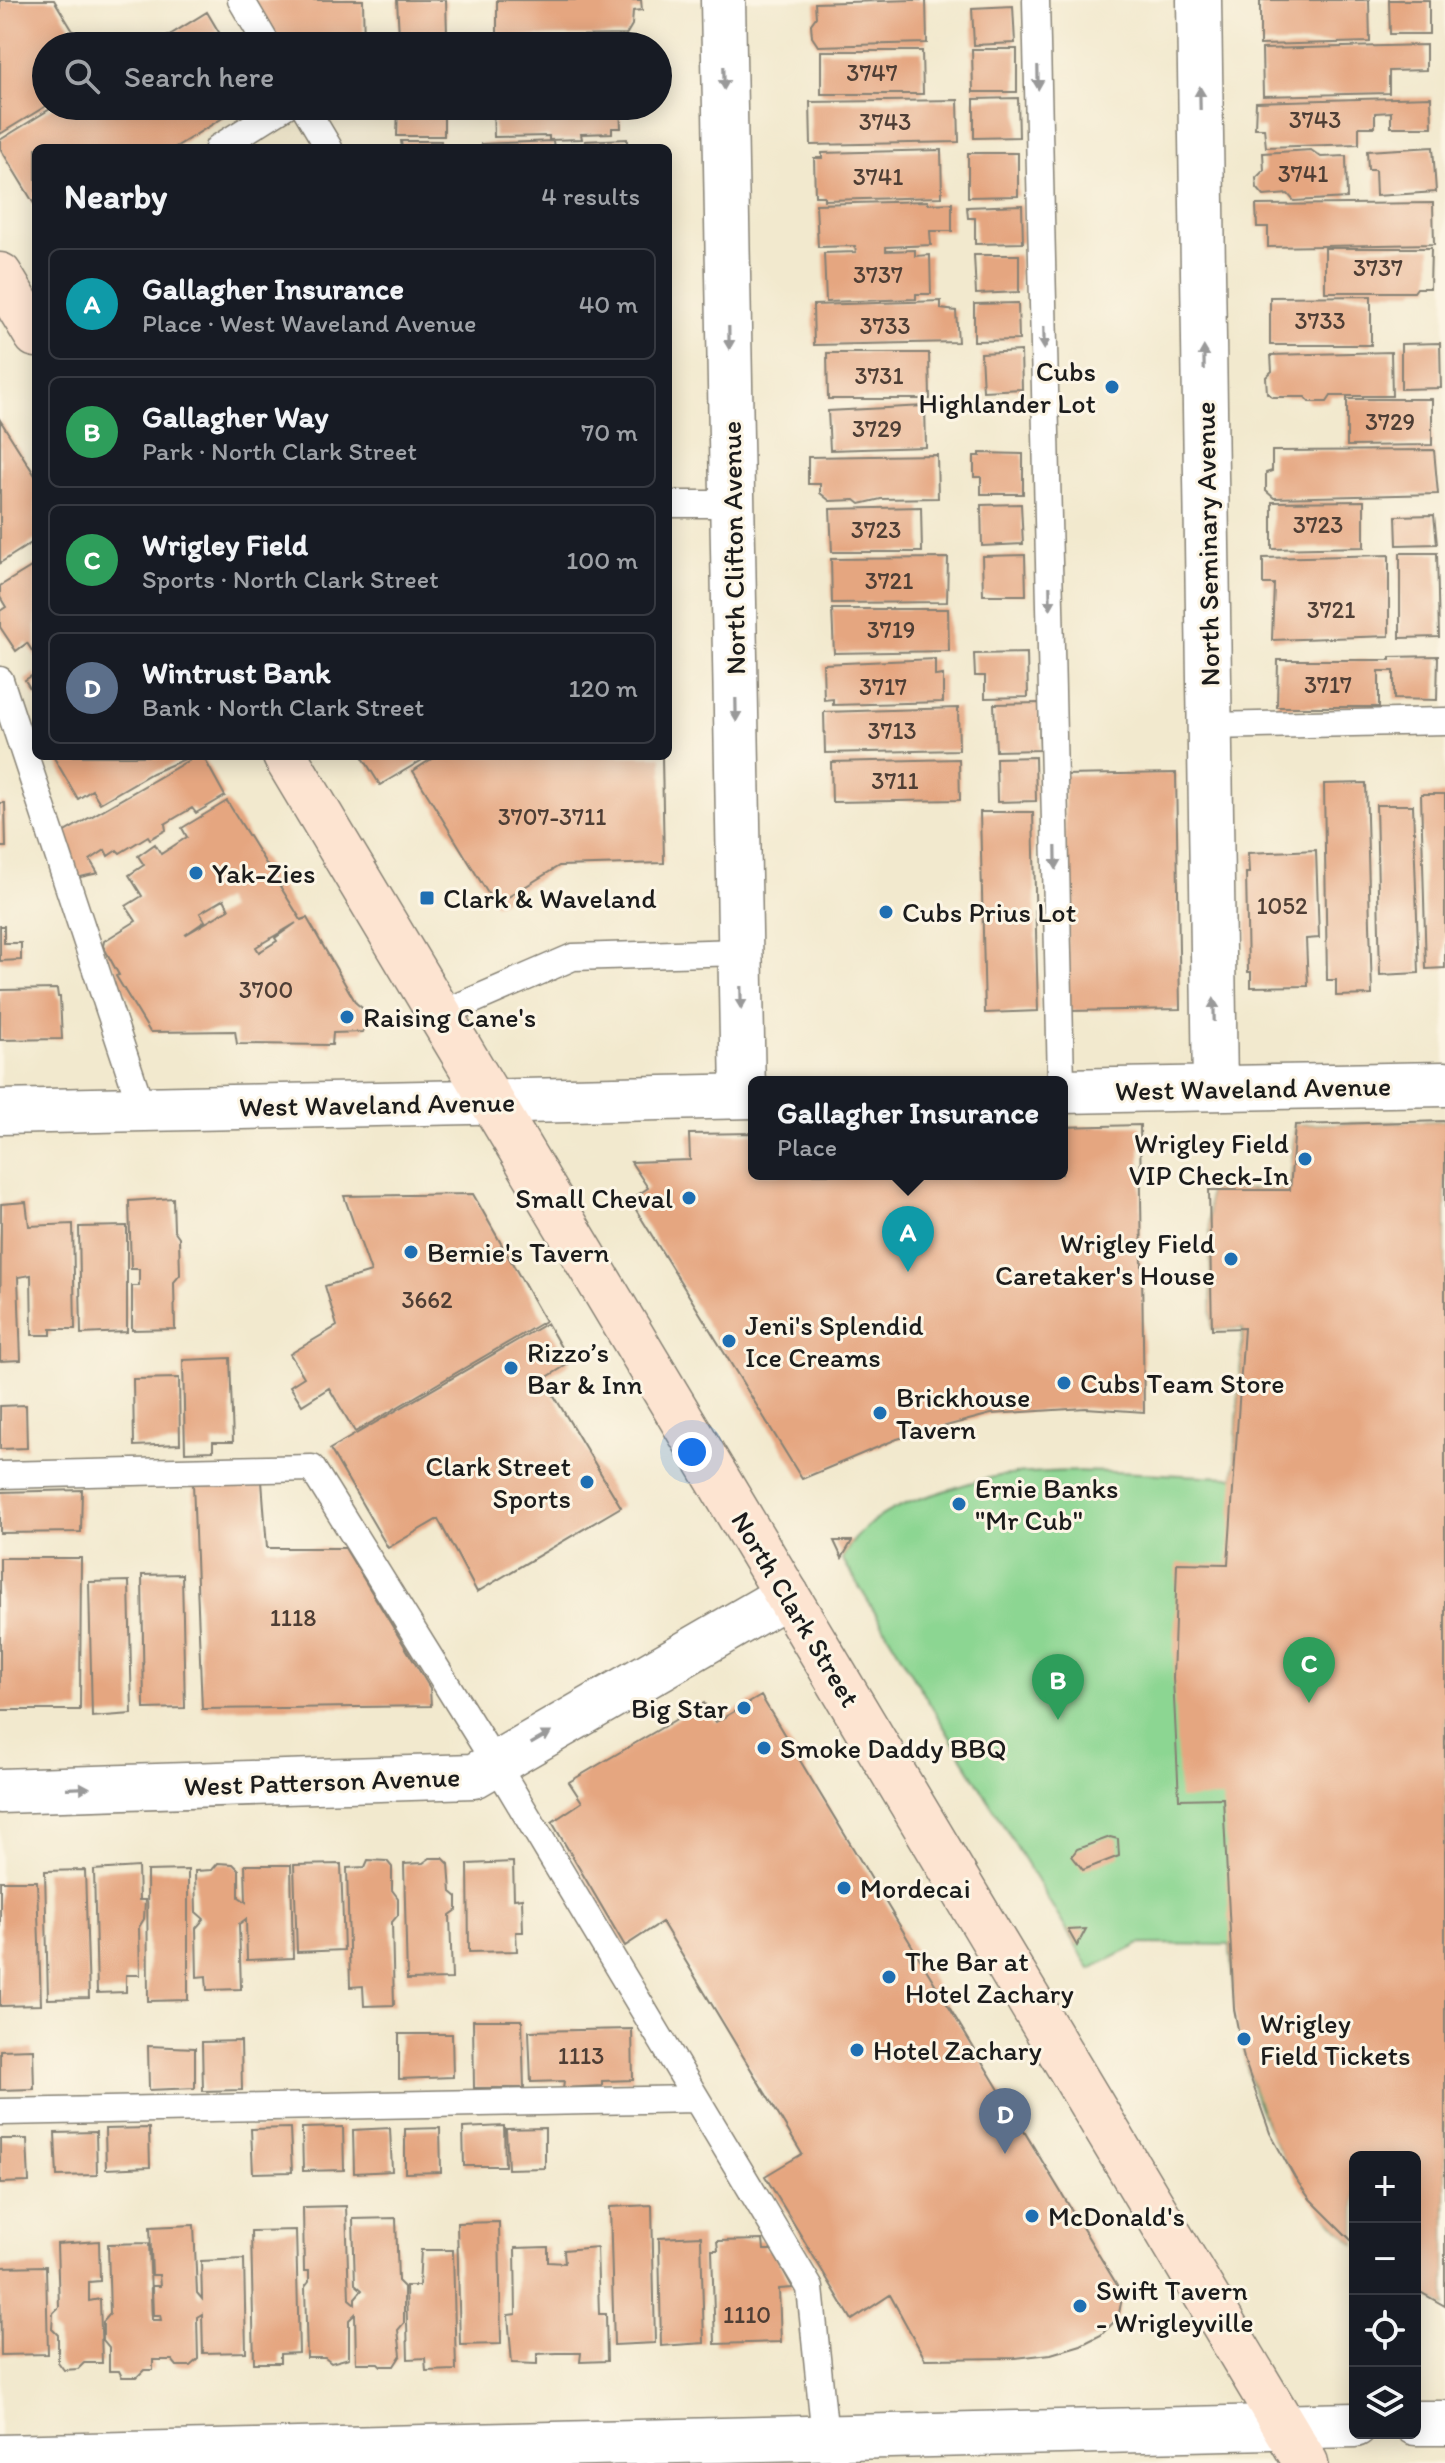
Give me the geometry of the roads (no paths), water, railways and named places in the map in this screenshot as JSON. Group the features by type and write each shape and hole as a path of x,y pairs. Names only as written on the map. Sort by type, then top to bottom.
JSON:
{"main road":[{"path":"0,275 32,328"},
{"name":"North Clark Street","path":"287,760 1295,2445"}],"street":[{"name":"North Clifton Avenue","path":"723,0 740,952 748,1096"},
{"name":"North Seminary Avenue","path":"1199,0 1215,1088"},
{"name":"West Waveland Avenue","path":"1068,1091 1445,1084"},
{"name":"West Waveland Avenue","path":"0,1112 748,1096"},
{"name":"West Patterson Avenue","path":"0,1791 474,1776 787,1595"},
{"path":"1421,2423 1445,2423"},
{"path":"0,2457 612,2453 825,2437 1295,2445 1349,2427"}],"lane":[{"path":"241,0 260,32"},
{"path":"1036,0 1061,1076"},
{"path":"224,144 263,120"},
{"path":"312,120 327,144"},
{"path":"672,504 732,504"},
{"path":"0,680 142,1109"},
{"path":"1210,726 1445,721"},
{"path":"439,1015 573,957 740,952"},
{"path":"0,1475 312,1468 496,1764 810,2288 825,2437"},
{"path":"0,2112 696,2099"}],"place":[{"name":"Cubs Highlander Lot","path":"1112,387"},
{"name":"Yak-Zies","path":"196,873"},
{"name":"Clark & Waveland","path":"427,898"},
{"name":"Cubs Prius Lot","path":"886,912"},
{"name":"Raising Cane's","path":"347,1017"},
{"name":"Wrigley Field VIP Check-In","path":"1305,1159"},
{"name":"Small Cheval","path":"689,1198"},
{"name":"Bernie's Tavern","path":"411,1252"},
{"name":"Wrigley Field Caretaker's House","path":"1231,1259"},
{"name":"Gallagher Insurance","path":"908,1272"},
{"name":"Jeni's Splendid Ice Creams","path":"729,1341"},
{"name":"Rizzo’s Bar & Inn","path":"511,1368"},
{"name":"Cubs Team Store","path":"1064,1383"},
{"name":"Brickhouse Tavern","path":"880,1413"},
{"name":"Clark Street Sports","path":"587,1482"},
{"name":"Ernie Banks \"Mr Cub\"","path":"959,1504"},
{"name":"Wrigley Field","path":"1309,1703"},
{"name":"Big Star","path":"744,1708"},
{"name":"Gallagher Way","path":"1058,1720"},
{"name":"Smoke Daddy BBQ","path":"764,1748"},
{"name":"Mordecai","path":"844,1888"},
{"name":"The Bar at Hotel Zachary","path":"889,1977"},
{"name":"Wrigley Field Tickets","path":"1244,2039"},
{"name":"Hotel Zachary","path":"857,2050"},
{"name":"Wintrust Bank","path":"1005,2154"},
{"name":"McDonald's","path":"1032,2216"},
{"name":"Swift Tavern - Wrigleyville","path":"1080,2306"}]}
